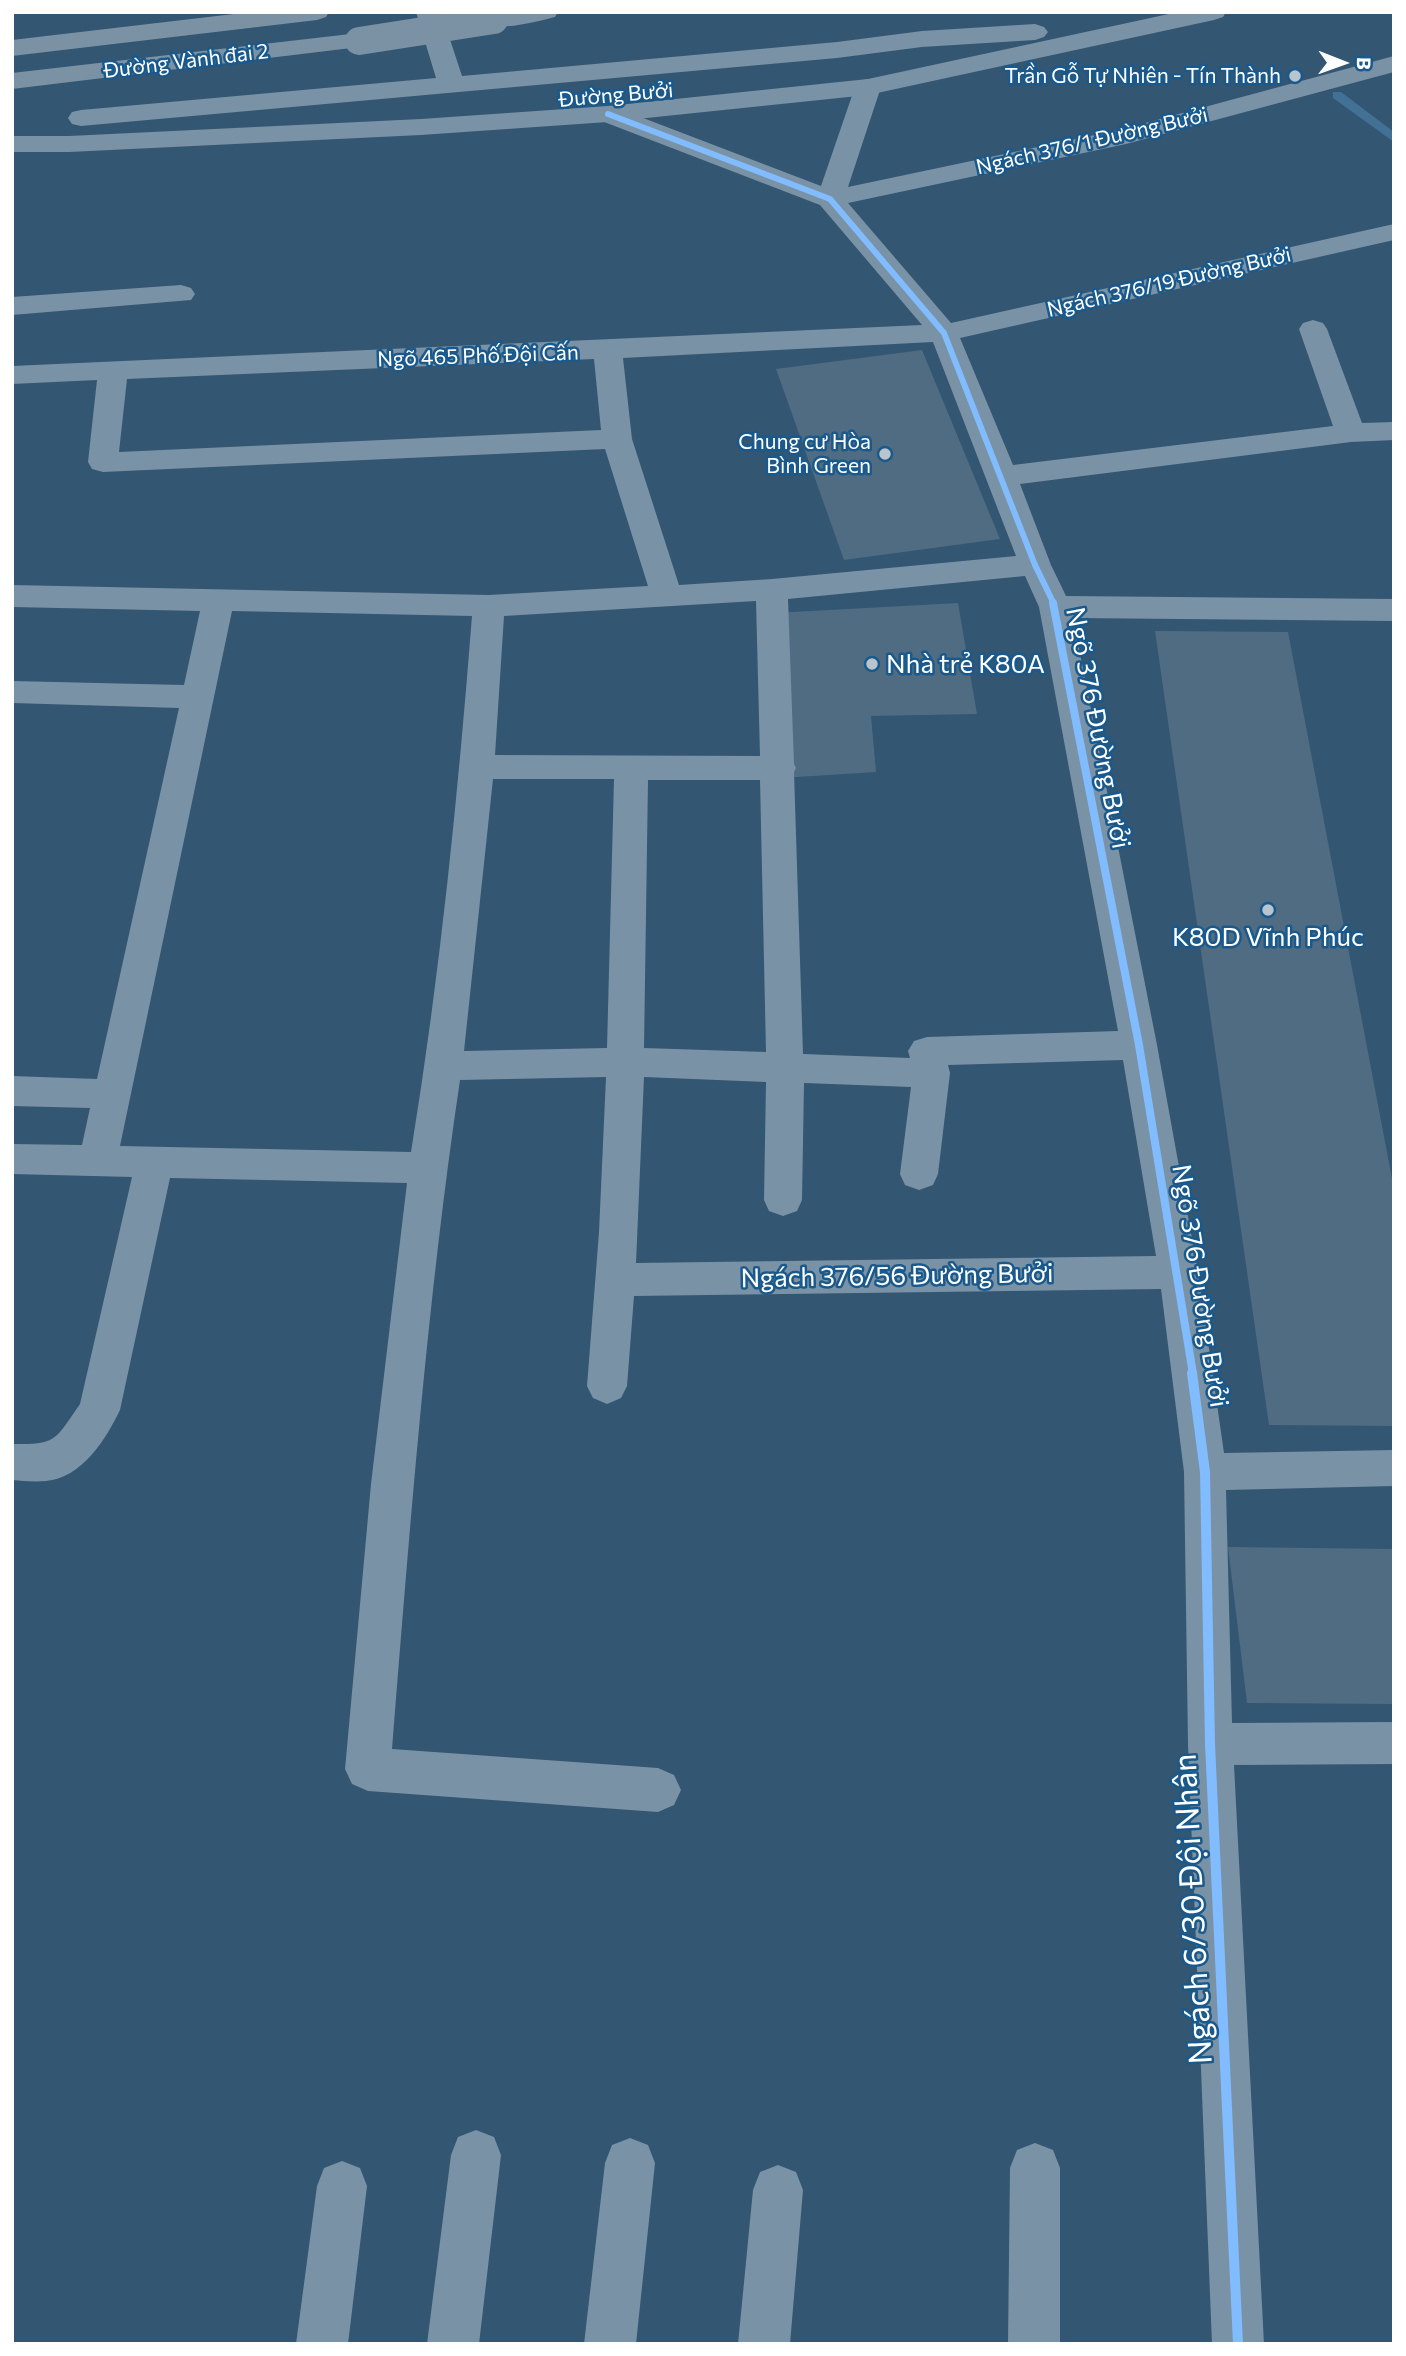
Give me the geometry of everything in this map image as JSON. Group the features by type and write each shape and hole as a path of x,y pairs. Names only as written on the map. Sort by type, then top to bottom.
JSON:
{"highway":[{"name":"Đường Vành đai 2","path":"12,48 317,12"},
{"name":"Đường Vành đai 2","path":"12,81 359,41 546,12"}],"main road":[{"path":"428,12 451,83"},
{"name":"Đường Bưởi","path":"12,144 69,144 353,130 608,114 868,87 1214,12"},
{"name":"Đường Bưởi","path":"12,123 1024,32 1118,34"}],"street":[{"name":"Ngách 376/1 Đường Bưởi","path":"830,199 1126,136 1394,64"},
{"path":"830,199 868,87"},
{"name":"Ngõ 376 Đường Bưởi","path":"608,114 830,199 944,332 1035,565 1055,607 1139,1045 1178,1272 1205,1472"},
{"name":"Ngách 376/19 Đường Bưởi","path":"944,332 1394,232"},
{"path":"12,306 181,294"},
{"path":"1312,329 1351,433"},
{"name":"Ngõ 465 Phố Đội Cấn","path":"12,375 608,350 944,332"},
{"path":"608,350 617,439 666,594"},
{"path":"113,371 103,462 617,439"},
{"path":"1002,476 1351,433 1394,431"},
{"path":"12,596 489,606 772,590 1035,565"},
{"path":"772,590 779,768 785,1070 783,1200"},
{"path":"98,1161 218,601"},
{"path":"489,606 477,767 444,1066 428,1168 392,1484 368,1769 658,1790"},
{"path":"1055,607 1394,610"},
{"path":"12,692 197,697"},
{"path":"477,767 779,768"},
{"path":"607,1386 617,1280 626,1062 631,768"},
{"path":"919,1174 930,1073 927,1051 1139,1045"},
{"path":"444,1066 626,1062 785,1070 930,1073"},
{"path":"12,1091 112,1094"},
{"path":"12,1159 428,1168"},
{"path":"12,1462 48,1463 73,1448 99,1410 153,1163"},
{"name":"Ngách 376/56 Đường Bưởi","path":"617,1280 1178,1272"},
{"path":"1205,1472 1394,1468"},
{"name":"Ngách 6/30 Đội Nhân","path":"1205,1472 1210,1744 1238,2344"},
{"path":"1210,1744 1394,1743"},
{"path":"453,2344 476,2155"},
{"path":"610,2344 630,2163"},
{"path":"1034,2344 1035,2168"},
{"path":"322,2344 342,2186"},
{"path":"764,2344 778,2190"}],"building":[{"name":"Chung cư Hòa Bình Green","path":"922,350 1000,539 844,560 776,369"},
{"name":"Nhà trẻ K80A","path":"958,603 977,714 871,716 876,772 781,778 774,613"},
{"name":"K80D Vĩnh Phúc","path":"1155,631 1288,632 1394,1189 1394,1426 1269,1425"},
{"path":"1228,1547 1394,1549 1394,1704 1247,1703"}],"waterway":[{"path":"1337,95 1394,138"}],"cycle path":[{"path":"608,114 830,199 944,333 1035,565 1055,607 1139,1045 1178,1272 1205,1472 1210,1744 1238,2344"}],"place":[{"name":"Trần Gỗ Tự Nhiên - Tín Thành","path":"1295,76"},
{"name":"Chung cư Hòa Bình Green","path":"885,454"},
{"name":"Nhà trẻ K80A","path":"872,664"},
{"name":"K80D Vĩnh Phúc","path":"1268,910"}]}
